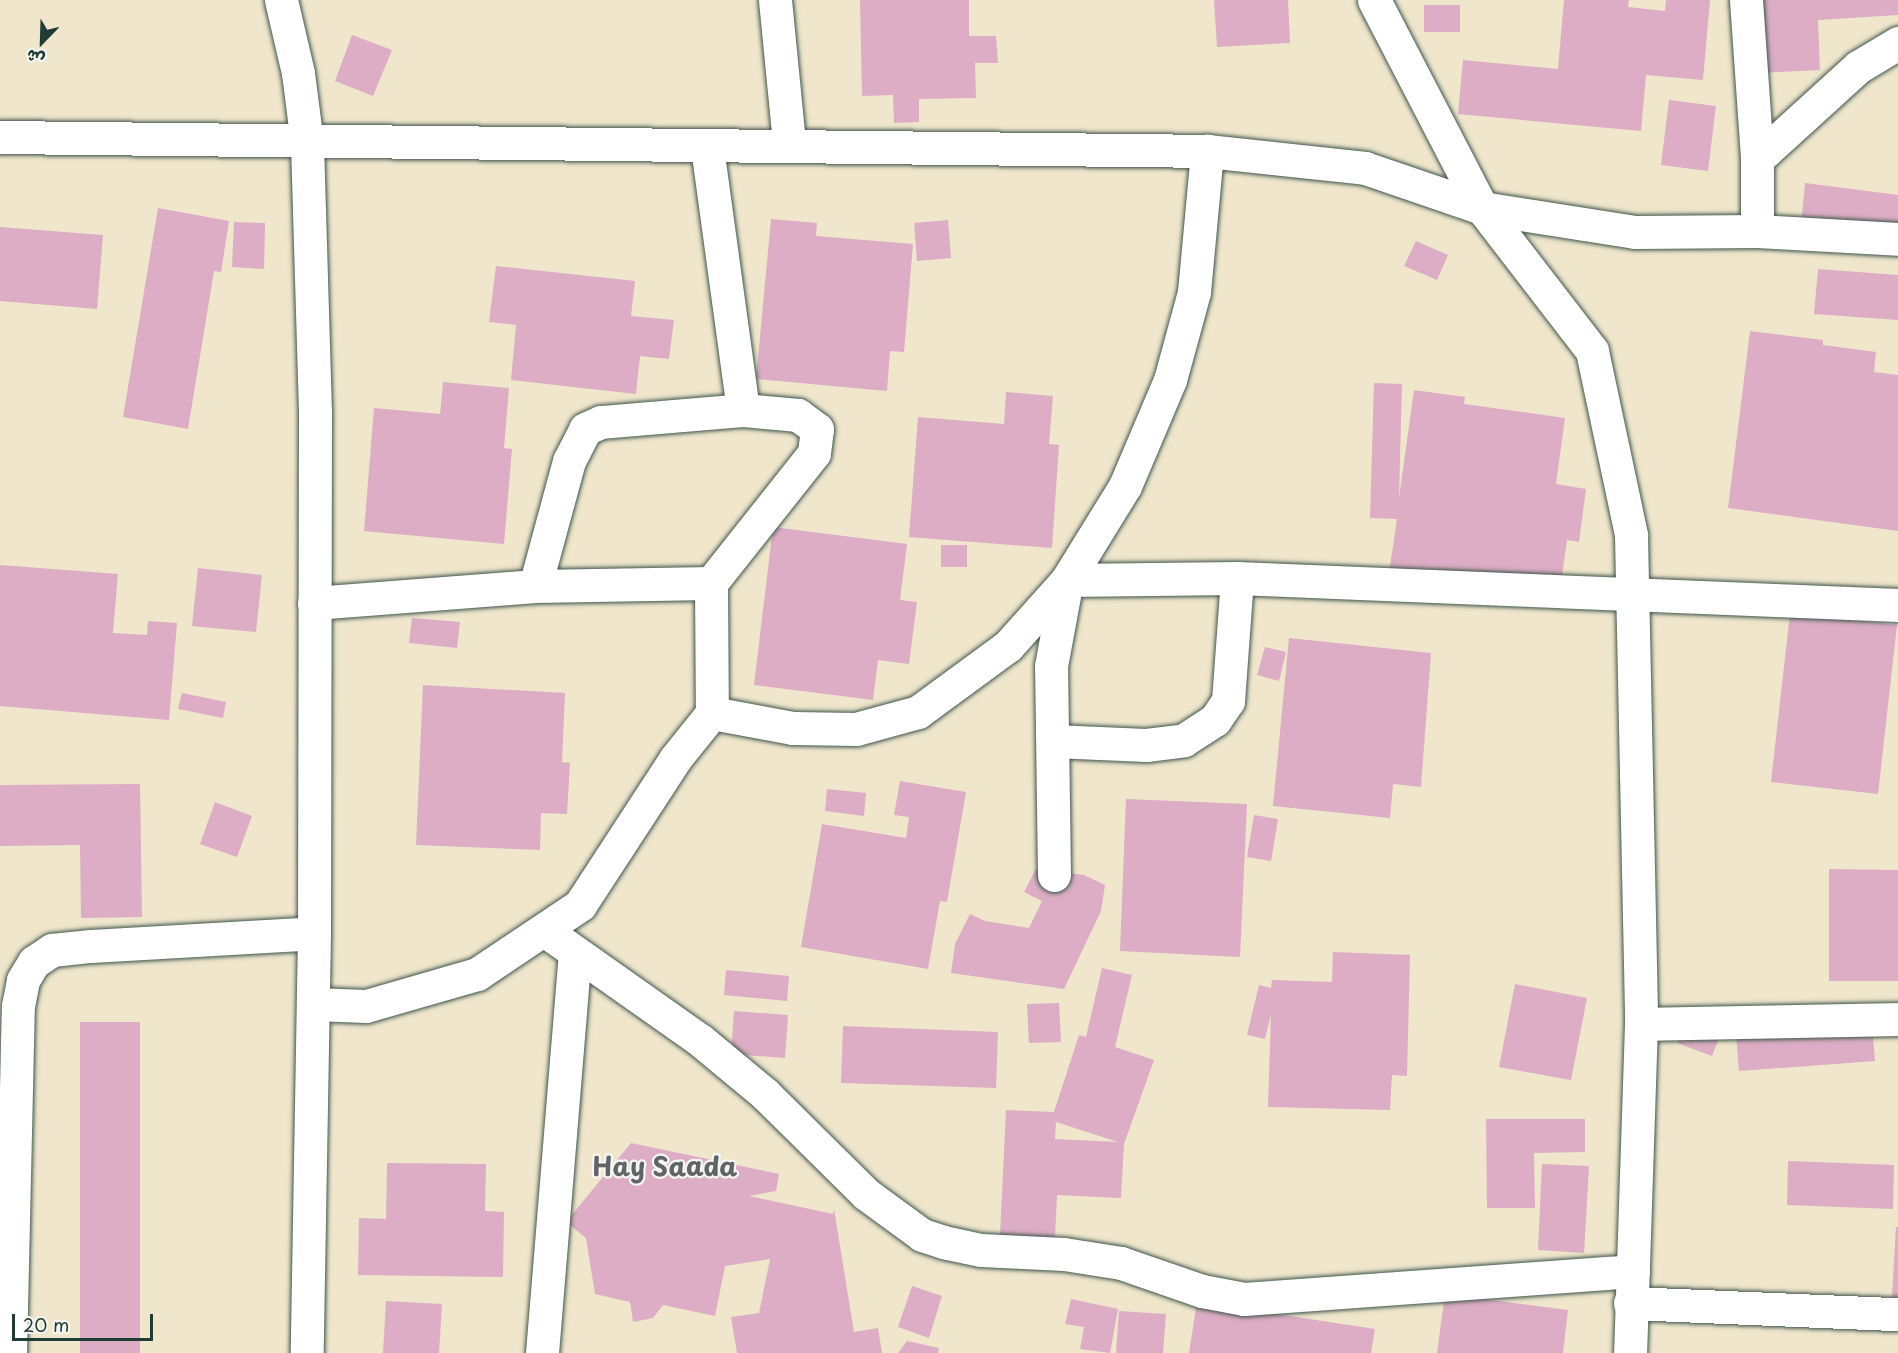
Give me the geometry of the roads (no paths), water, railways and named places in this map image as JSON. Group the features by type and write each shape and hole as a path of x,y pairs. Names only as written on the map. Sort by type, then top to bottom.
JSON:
{"street":[{"path":"281,0 298,73 307,143 315,412 314,933 307,1353"},
{"path":"775,0 789,144"},
{"path":"1374,0 1482,208 1592,351 1631,535 1641,1024 1630,1353"},
{"path":"1746,0 1757,159 1757,231"},
{"path":"1757,159 1858,67 1898,43"},
{"path":"0,137 307,143 706,147 789,144 971,150 1207,151 1365,168 1482,208 1635,232 1757,231 1898,239"},
{"path":"706,147 743,410"},
{"path":"712,713 793,728 856,729 918,712 1008,646 1068,580 1125,486 1170,380 1194,292 1207,151"},
{"path":"313,1004 366,1006 477,974 580,905 675,759 712,713 711,583 814,453 817,429 798,415 743,410 601,422 585,429 569,461 535,586"},
{"path":"1068,580 1237,578 1898,605"},
{"path":"1053,741 1146,745 1184,740 1215,720 1228,701 1237,578"},
{"path":"1054,875 1051,666 1068,580"},
{"path":"314,603 535,586 711,583"},
{"path":"544,930 700,1040 749,1080 866,1194 922,1235 943,1242 981,1250 1064,1254 1121,1263 1202,1291 1244,1299 1633,1271"},
{"path":"10,1353 18,1006 23,980 34,962 52,951 91,946 314,933"},
{"path":"542,1353 575,952"},
{"path":"1641,1024 1898,1019"},
{"path":"1630,1303 1898,1314"}],"district":[{"name":"Hay Saada","path":"665,1166"}]}
